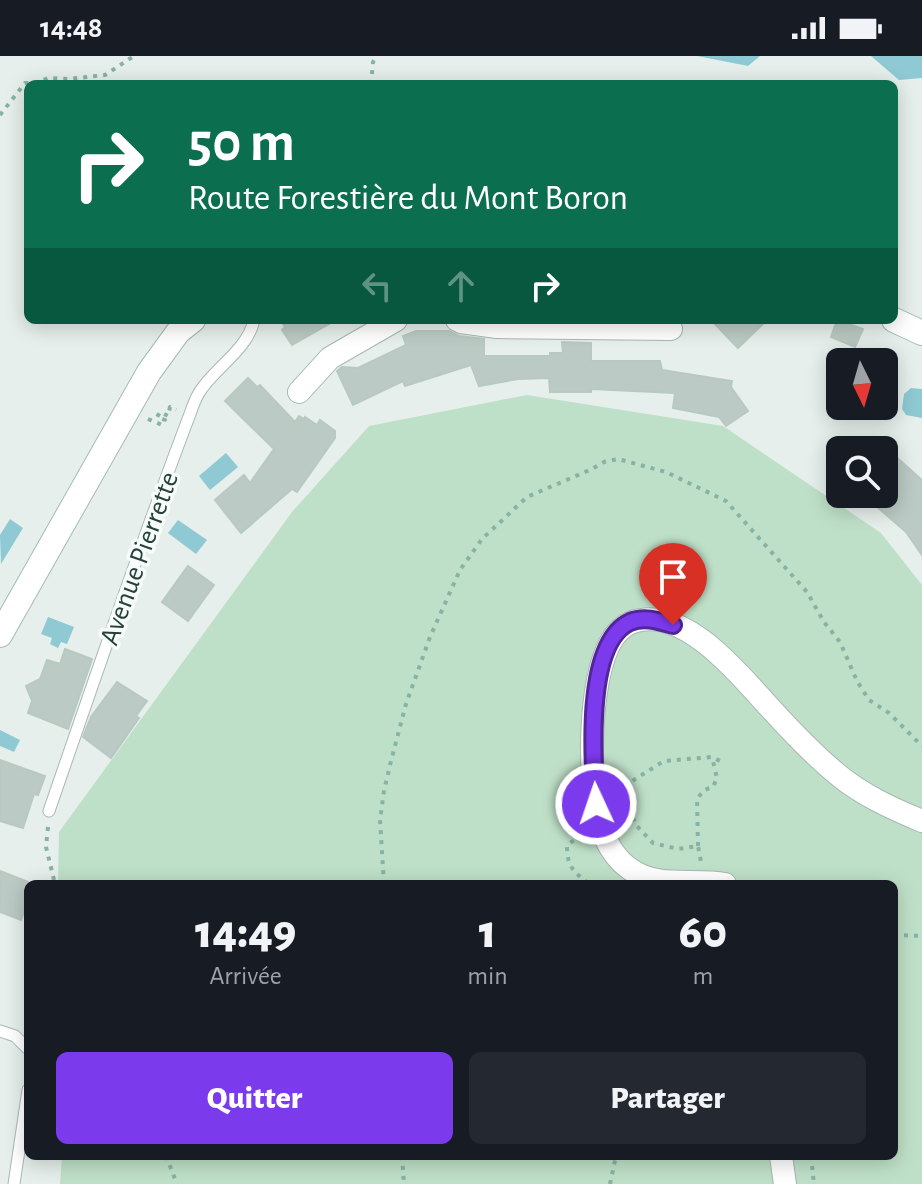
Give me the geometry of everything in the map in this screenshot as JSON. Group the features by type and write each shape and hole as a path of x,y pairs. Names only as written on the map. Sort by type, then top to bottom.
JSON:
{"main road":[{"path":"0,635 149,372 178,332 188,324"}],"street":[{"path":"299,392 330,358 389,324"},
{"path":"475,324 497,327 671,329"},
{"path":"656,880 632,871 613,852 601,828 594,767 595,702 598,676 607,649 619,630 644,619 673,625 699,637 718,652 838,775 887,807 922,821"},
{"path":"688,880 715,879"},
{"path":"782,1160 785,1184"}],"lane":[{"name":"Avenue Pierrette","path":"49,811 153,512 201,389 245,340 253,324"},
{"path":"0,1031 15,1036 24,1045"},
{"path":"14,1184 24,1117"}],"path":[{"path":"44,80 105,75 134,56"},
{"path":"371,80 373,62 377,56"},
{"path":"0,115 24,84"},
{"path":"148,419 162,425 165,420 157,417 160,412 168,416 170,407 190,416"},
{"path":"712,757 717,778 713,787 704,790 697,799 698,846 701,866 715,879"},
{"path":"698,846 678,849 653,843 619,801 621,788 664,761 712,757 722,762"},
{"path":"49,811 46,847 54,880"},
{"path":"584,880 567,861 567,845 576,837 601,828"},
{"path":"898,935 922,936"},
{"path":"168,1160 177,1184"},
{"path":"402,1160 404,1184"},
{"path":"610,1184 615,1160"},
{"path":"811,1160 814,1184"}],"green space":[{"path":"527,395 723,426 826,496 826,508 844,508 881,533 922,585 922,1184 60,1184 62,1160 898,1160 898,880 58,880 59,832 292,512 369,426"}],"water":[{"path":"697,56 760,56 748,66"},
{"path":"871,56 922,56 922,78 899,80"},
{"path":"911,388 922,389 922,418 906,415 902,409 904,394"},
{"path":"226,453 238,467 210,490 199,476"},
{"path":"10,519 23,528 1,564 0,535"},
{"path":"178,520 207,540 196,554 168,533"},
{"path":"48,617 74,627 67,644 61,642 58,648 50,644 52,638 41,634"},
{"path":"0,730 20,740 14,752 0,746"}],"building":[{"path":"283,324 329,324 292,345 282,330"},
{"path":"715,324 763,324 738,348"},
{"path":"836,324 863,329 855,347 831,337"},
{"path":"416,331 449,331 459,336 484,339 484,356 550,356 550,353 563,353 562,342 591,343 591,361 660,361 662,370 732,381 731,387 748,411 726,426 719,417 673,408 675,393 591,389 591,392 550,392 549,378 518,379 479,386 471,365 405,386 403,381 353,405 337,371 342,367 358,368 406,345 403,336"},
{"path":"248,378 257,387 260,385 295,422 299,416 317,425 320,420 335,431 335,438 297,492 292,489 241,533 215,500 244,475 250,483 274,449 225,401"},
{"path":"898,459 922,480 922,555 906,532 878,508 898,508"},
{"path":"188,566 214,585 188,621 162,602"},
{"path":"65,649 92,659 68,729 28,713 32,701 26,686 40,679 47,660 60,664"},
{"path":"117,682 147,701 111,758 83,737 91,717"},
{"path":"0,760 45,776 38,795 34,794 23,828 0,821"},
{"path":"0,871 24,880 24,912 21,920 0,912"}],"route":[{"path":"596,804 593,729 598,676 607,649 619,630 630,623 644,619 673,625"}]}
